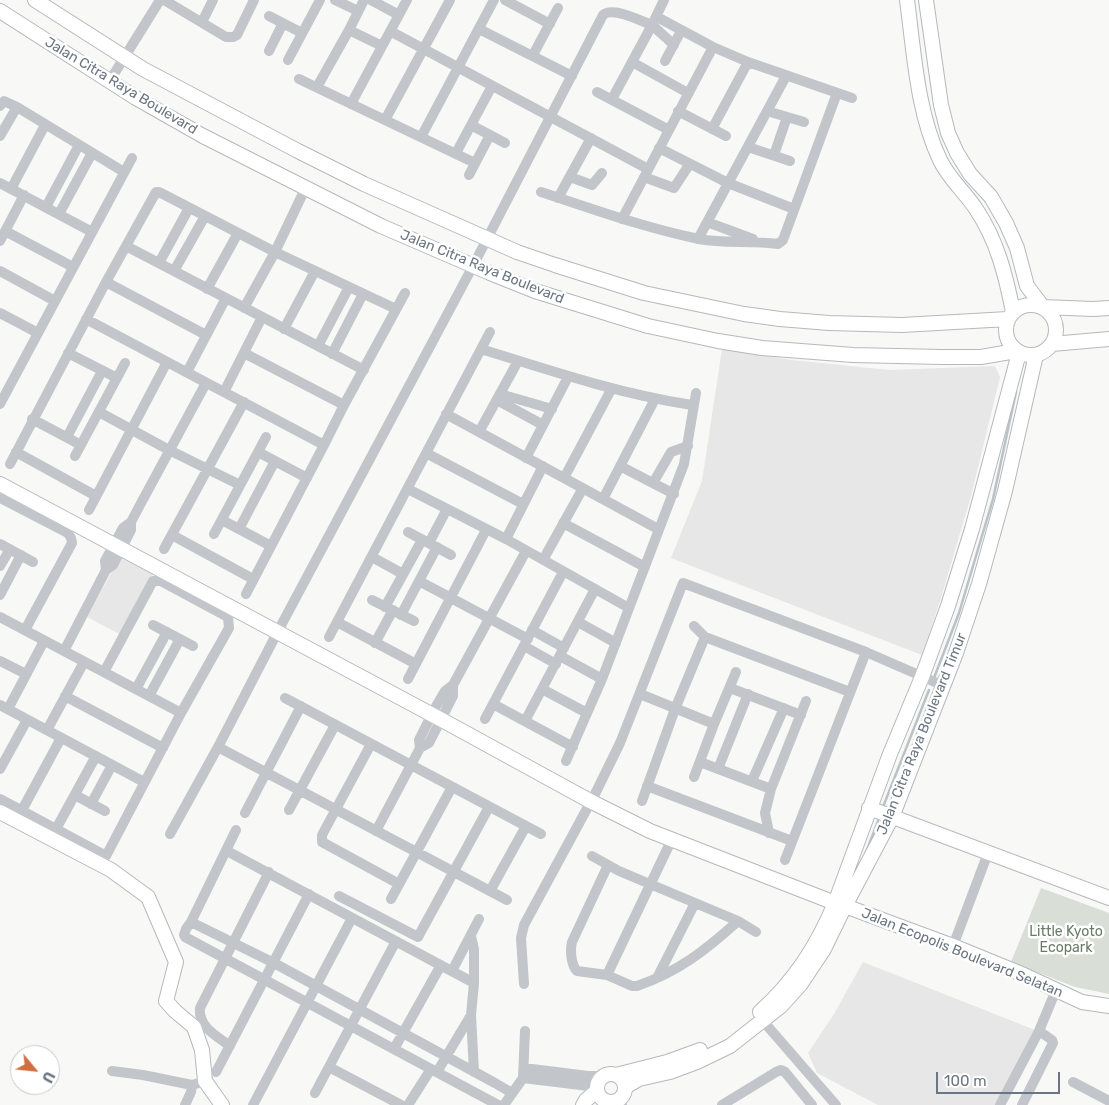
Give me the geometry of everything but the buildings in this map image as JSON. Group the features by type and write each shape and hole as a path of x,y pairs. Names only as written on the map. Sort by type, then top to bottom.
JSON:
{"street":[{"path":"202,22 213,0"},
{"path":"109,82 166,1 226,37 233,37 237,34 254,0"},
{"path":"288,60 320,0"},
{"path":"335,0 358,12"},
{"path":"317,87 364,0"},
{"path":"371,0 399,15"},
{"path":"352,104 407,0"},
{"path":"385,120 450,0"},
{"path":"421,137 494,0"},
{"path":"505,0 550,24"},
{"path":"612,99 664,0"},
{"path":"907,0 923,109 930,139 940,162 955,185 976,208 999,254 1006,280 1010,316 1006,326 1007,340 1018,352 1028,356 1042,353 1052,344 1056,337 1054,320 1050,313 1043,308 1027,305 1010,316"},
{"path":"926,0 941,105 948,132 957,153 970,174 990,197 1006,223 1017,248 1027,286 1043,308"},
{"name":"Jalan Citra Raya Boulevard","path":"38,1 143,69 364,184 525,255 620,286 644,293 744,314 829,324 884,325 1010,316"},
{"path":"533,55 558,8"},
{"name":"Jalan Citra Raya Boulevard","path":"0,11 109,82 203,136 381,226 535,291 620,318 686,335 762,348 852,356 981,357 1018,352"},
{"path":"170,834 218,747 606,13 615,12 654,21 681,31 712,47 748,62 852,98"},
{"path":"269,16 302,33"},
{"path":"654,21 674,45"},
{"path":"269,51 283,23"},
{"path":"479,29 572,76"},
{"path":"349,30 382,46"},
{"path":"665,61 681,31"},
{"path":"390,32 591,138 646,173 674,188 690,165"},
{"path":"622,219 712,47"},
{"path":"632,62 688,93"},
{"path":"712,129 748,62"},
{"path":"698,239 786,76"},
{"path":"299,79 475,163"},
{"path":"456,153 492,86"},
{"path":"597,92 669,130"},
{"path":"541,192 622,219 698,239 722,242 757,241 778,244 782,242 837,93"},
{"path":"0,106 4,101 17,107 124,172"},
{"path":"0,136 17,107"},
{"path":"767,110 804,122"},
{"path":"678,111 726,136"},
{"path":"774,155 787,117"},
{"path":"11,189 45,125"},
{"path":"471,125 505,143"},
{"path":"469,175 490,135"},
{"path":"558,198 591,138"},
{"path":"46,207 79,145"},
{"path":"748,147 790,160"},
{"path":"659,148 728,183 794,209"},
{"path":"58,214 92,153"},
{"path":"0,404 132,158"},
{"path":"570,177 592,185 602,173"},
{"path":"0,183 92,232"},
{"path":"244,308 275,252 305,189"},
{"path":"10,464 32,419 156,192 275,252 396,309"},
{"path":"0,241 24,196"},
{"path":"159,263 190,208"},
{"path":"174,271 205,216"},
{"path":"707,222 757,241"},
{"path":"5,231 73,267"},
{"path":"208,288 238,233"},
{"path":"126,246 364,370"},
{"path":"0,271 55,301"},
{"path":"284,328 315,271"},
{"path":"106,282 206,335"},
{"path":"318,346 349,287"},
{"path":"332,354 363,294"},
{"path":"246,594 344,404 405,294"},
{"path":"187,372 226,298"},
{"path":"1043,308 1109,308"},
{"path":"224,392 262,317"},
{"path":"2,318 38,333"},
{"path":"86,320 324,445"},
{"path":"329,637 490,332"},
{"path":"1052,344 1109,339"},
{"path":"481,349 568,377 655,399 692,405"},
{"name":"Jalan Citra Raya Boulevard Timur","path":"610,1092 639,1080 698,1062 730,1046 780,1006 814,967 837,924 840,905 882,813 972,529 1018,352"},
{"path":"68,353 117,378"},
{"path":"244,353 344,404"},
{"name":"Jalan Citra Raya Boulevard Timur","path":"610,1092 694,1054 724,1038 757,1014 773,1000 801,967 840,905 942,685 979,584 1005,491 1036,355"},
{"path":"479,432 518,361"},
{"path":"89,510 167,362"},
{"path":"75,456 125,363"},
{"path":"67,437 102,371"},
{"path":"526,458 568,377"},
{"path":"64,651 106,570 105,562 123,536 206,383"},
{"path":"564,478 612,388"},
{"path":"566,761 588,713 658,529 674,494 688,446 692,405 696,393"},
{"path":"498,397 552,409"},
{"path":"498,397 543,425"},
{"path":"603,499 655,399"},
{"path":"164,549 244,402"},
{"path":"99,412 169,450 240,485"},
{"path":"446,414 658,529"},
{"path":"32,419 81,445"},
{"path":"214,534 266,437"},
{"path":"653,483 672,452 688,446"},
{"path":"16,452 96,496"},
{"path":"258,452 307,478"},
{"path":"426,453 523,504"},
{"path":"239,529 275,461"},
{"path":"506,539 543,466"},
{"path":"620,466 674,494"},
{"name":"Jalan Ecopolis Boulevard Selatan","path":"0,484 123,536 279,629 438,713 595,792 650,831 840,905 956,940 1082,1002 1109,1006"},
{"path":"543,560 582,488"},
{"path":"408,489 506,539 629,608"},
{"path":"0,498 68,533 72,543 24,630"},
{"path":"393,611 403,574 429,543 447,510"},
{"path":"222,520 271,546"},
{"path":"563,523 645,567"},
{"path":"408,679 486,530"},
{"path":"408,532 451,555"},
{"path":"172,535 253,579"},
{"path":"376,642 393,611 419,581 429,543"},
{"path":"0,544 33,562"},
{"path":"0,566 10,549"},
{"path":"376,831 420,748 419,740 438,713 451,702 453,685 526,551"},
{"path":"0,595 21,555"},
{"path":"372,557 403,574"},
{"path":"485,719 563,572"},
{"path":"0,800 106,856 181,713 229,628 230,620 228,617 161,581 153,582 104,672"},
{"path":"419,581 602,678"},
{"path":"524,984 521,938 524,925 620,743 683,583 866,652 942,685"},
{"path":"526,721 595,589"},
{"path":"372,600 414,621"},
{"path":"0,617 181,713"},
{"path":"337,622 416,664"},
{"path":"578,622 616,643"},
{"path":"153,625 193,646"},
{"path":"694,626 705,637 850,692"},
{"path":"136,689 167,632"},
{"path":"642,800 675,709 705,637"},
{"path":"528,638 560,656"},
{"path":"149,696 180,639"},
{"path":"44,641 26,674 4,707 144,782"},
{"path":"785,860 866,652"},
{"path":"0,661 26,674"},
{"path":"46,730 84,662"},
{"path":"694,777 736,672"},
{"path":"438,713 444,690 453,685"},
{"path":"730,688 801,715"},
{"path":"542,689 588,713"},
{"path":"640,694 714,724"},
{"path":"718,769 748,694"},
{"path":"65,696 163,748"},
{"path":"285,698 541,834"},
{"path":"769,833 765,813 770,789 806,701"},
{"path":"493,704 573,747"},
{"path":"245,813 301,706"},
{"path":"752,781 784,708"},
{"path":"0,769 27,720"},
{"path":"289,810 335,725"},
{"path":"21,812 61,738"},
{"path":"371,744 322,835 322,842 399,884"},
{"path":"218,747 507,900"},
{"path":"56,829 96,756"},
{"path":"700,762 770,789"},
{"path":"91,804 112,765"},
{"path":"647,786 792,841"},
{"path":"391,899 452,788"},
{"path":"75,795 105,811"},
{"path":"339,896 417,937 489,807"},
{"path":"0,812 111,870 150,900 155,917 176,962 166,1001 194,1027 202,1050 198,1083 185,1105"},
{"path":"882,813 1109,898"},
{"path":"490,892 526,826"},
{"path":"236,830 191,922 184,932 185,937 492,1103"},
{"path":"606,975 672,839"},
{"path":"227,851 474,982"},
{"path":"956,940 988,853"},
{"path":"592,856 608,865 738,921 756,932"},
{"path":"608,865 571,946 576,970 606,975 634,987 683,966 707,949 738,921"},
{"path":"230,1046 208,1030 199,1012 269,872"},
{"path":"216,1072 266,980 309,894"},
{"path":"657,978 695,903"},
{"path":"253,1105 352,918"},
{"path":"452,971 479,919"},
{"path":"191,922 274,963 512,1094"},
{"path":"471,936 474,949 471,1015 474,1072"},
{"path":"315,1093 396,941"},
{"path":"394,1049 441,965"},
{"path":"1000,1105 1039,1031 1056,990"},
{"path":"408,1105 446,1056 471,1015"},
{"path":"763,1021 836,1105"},
{"path":"504,1105 524,1073 526,1031"},
{"path":"1022,1105 1053,1043 1052,1040 1039,1031"},
{"path":"329,1067 401,1105"},
{"path":"722,1105 781,1070 785,1072 812,1105"},
{"path":"112,1071 198,1083 222,1105"},
{"path":"524,1073 610,1092"},
{"path":"1074,1082 1109,1104"},
{"path":"583,1105 586,1100 610,1092"}],"shaded area":[{"path":"722,349 792,360 889,370 995,366 1000,377 971,496 922,655 671,558 702,481"},
{"path":"121,555 154,573 121,635 87,617"},
{"path":"863,962 1035,1030 995,1105 878,1105 817,1073 808,1053 834,1014"}],"green space":[{"name":"Little Kyoto Ecopark","path":"1041,888 1109,913 1109,994 1075,987 1011,962"}],"waterway":[{"path":"934,678 959,613 993,499 1016,392"},
{"path":"883,807 929,690"},
{"path":"865,855 878,821"}]}
